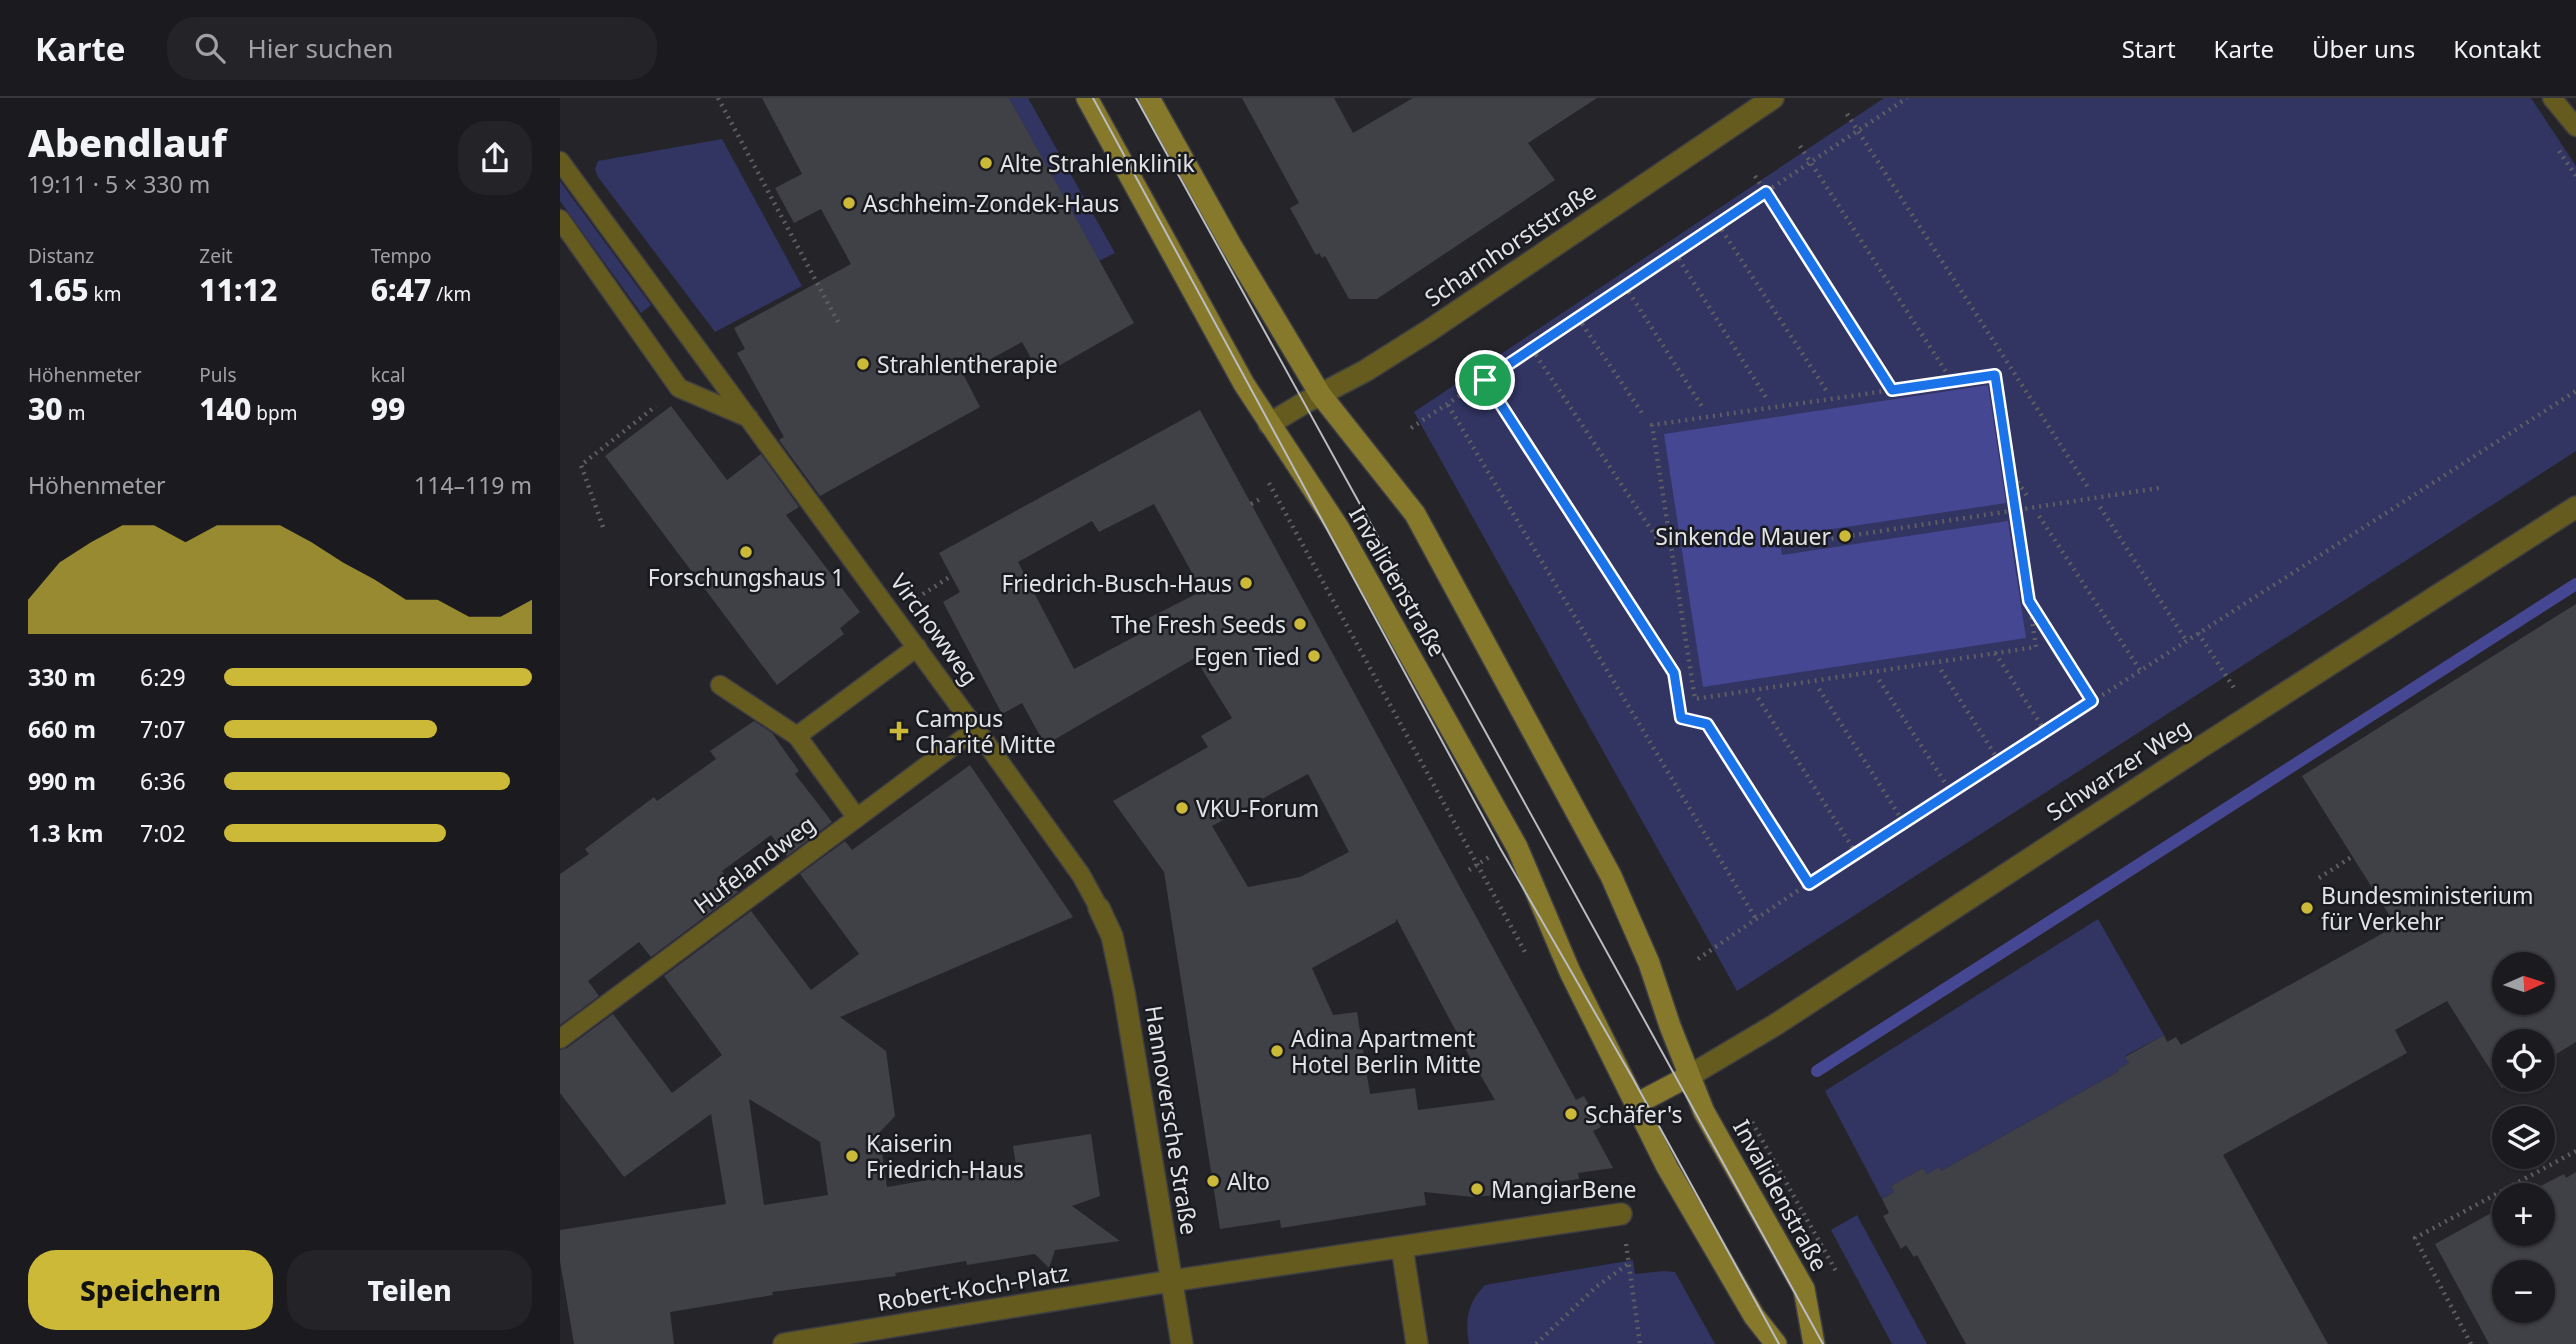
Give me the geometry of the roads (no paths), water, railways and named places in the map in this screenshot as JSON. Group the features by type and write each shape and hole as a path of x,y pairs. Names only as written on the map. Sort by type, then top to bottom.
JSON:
{"main road":[{"name":"Invalidenstraße","path":"1087,98 1244,384 1339,527 1517,847 1570,972 1667,1167 1754,1316 1776,1344"},
{"name":"Invalidenstraße","path":"1149,98 1232,247 1320,394 1415,514 1618,890 1649,963 1704,1112 1804,1289 1814,1344"},
{"path":"1636,1104 1689,1076"}],"street":[{"name":"Scharnhorststraße","path":"1269,424 1354,377 1430,330 1773,98"},
{"name":"Schwarzer Weg","path":"1689,1076 1775,1025 2252,714 2576,507"},
{"name":"Hannoversche Straße","path":"1099,908 1112,936 1124,992 1182,1344"},
{"name":"Robert-Koch-Platz","path":"784,1344 1171,1281 1621,1214"},
{"path":"1402,1247 1417,1344"}],"lane":[{"path":"2552,98 2576,127"},
{"name":"Virchowweg","path":"560,162 917,647 1081,875 1099,908"},
{"path":"560,219 679,388 749,418"},
{"path":"797,736 917,647"},
{"path":"720,685 797,736 857,818"},
{"name":"Hufelandweg","path":"560,1039 976,729"}],"waterway":[{"path":"1817,1071 2576,584"}],"tram line":[{"path":"1093,98 1500,848 1632,1077 1779,1344"},
{"path":"1136,98 1823,1344"}],"place":[{"name":"Alte Strahlenklinik","path":"986,163"},
{"name":"Aschheim-Zondek-Haus","path":"849,203"},
{"name":"Strahlentherapie","path":"863,364"},
{"name":"Sinkende Mauer","path":"1845,536"},
{"name":"Forschungshaus 1","path":"746,552"},
{"name":"Friedrich-Busch-Haus","path":"1246,583"},
{"name":"The Fresh Seeds","path":"1300,624"},
{"name":"Egen Tied","path":"1314,656"},
{"name":"Campus Charité Mitte","path":"899,731"},
{"name":"VKU-Forum","path":"1182,808"},
{"name":"Bundesministerium für Verkehr","path":"2307,908"},
{"name":"Adina Apartment Hotel Berlin Mitte","path":"1277,1051"},
{"name":"Schäfer's","path":"1571,1114"},
{"name":"Kaiserin Friedrich-Haus","path":"852,1156"},
{"name":"Alto","path":"1213,1181"},
{"name":"MangiarBene","path":"1477,1189"}]}
